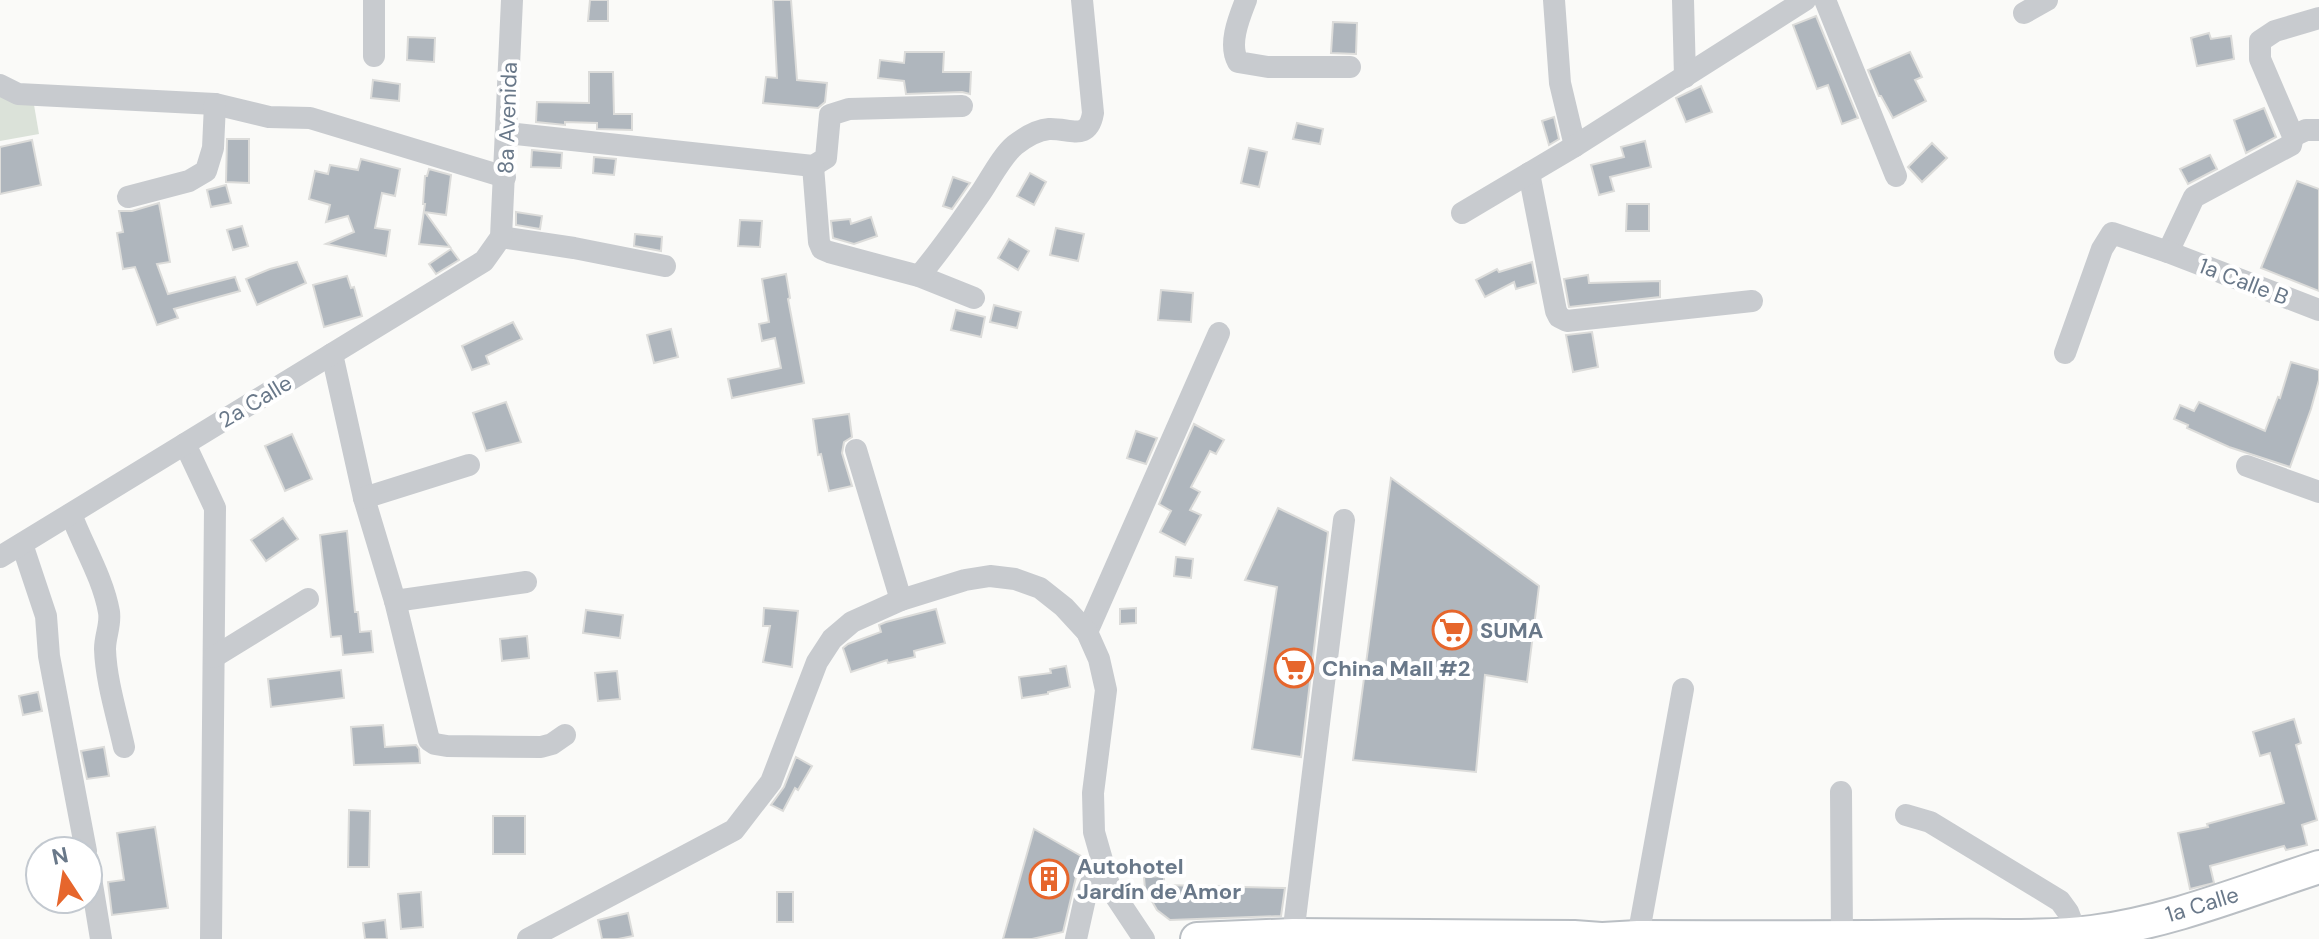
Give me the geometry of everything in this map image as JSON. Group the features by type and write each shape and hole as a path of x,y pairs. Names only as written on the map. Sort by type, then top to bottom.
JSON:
{"main road":[{"name":"1a Calle","path":"1197,939 1293,935 1602,939 2086,935 2179,912 2319,867"}],"street":[{"path":"374,0 374,56"},
{"name":"8a Avenida","path":"501,237 512,0"},
{"path":"919,276 948,242 1012,148 1027,137 1047,129 1077,132 1086,130 1091,123 1093,113 1082,0"},
{"path":"1246,0 1234,40 1233,53 1238,62 1268,67 1350,67"},
{"path":"1554,0 1560,83 1575,146"},
{"path":"1683,0 1685,77"},
{"path":"1462,213 1575,146 1805,0"},
{"path":"1825,0 1896,176"},
{"path":"2024,13 2047,0"},
{"path":"2168,252 2194,197 2291,145 2293,136 2260,59 2260,41 2275,31 2319,18"},
{"path":"0,85 18,94 215,104 269,117 310,118 505,177"},
{"path":"128,197 189,181 206,171 213,148 215,104"},
{"path":"507,133 813,166 826,158 830,115 849,109 962,106"},
{"path":"2293,136 2306,130 2319,130"},
{"path":"813,166 822,249 919,276 974,298"},
{"path":"1529,173 1556,311 1563,320 1752,301"},
{"name":"1a Calle B","path":"2065,353 2102,249 2112,233 2319,310"},
{"path":"501,237 665,266"},
{"name":"2a Calle","path":"0,557 484,261 501,237"},
{"path":"1087,632 1219,333"},
{"path":"332,354 364,498 395,601 429,740 447,746 541,747 565,735"},
{"path":"185,444 215,508 211,939"},
{"path":"856,450 901,600"},
{"path":"364,498 469,465"},
{"path":"2247,466 2319,492"},
{"path":"71,514 108,609 110,625 105,646 124,747"},
{"path":"1293,935 1344,520"},
{"path":"22,544 46,616 49,656 83,835"},
{"path":"528,939 734,830 771,782 817,662 832,639 852,622 901,600 965,580 990,576 1015,579 1040,588 1064,607 1087,632 1099,659 1106,690 1093,793 1094,832 1110,888 1144,939"},
{"path":"395,601 526,582"},
{"path":"214,657 308,599"},
{"path":"1638,937 1683,689"},
{"path":"1828,937 1841,792"},
{"path":"1906,815 1930,822 2060,901 2086,935"},
{"path":"1076,939 1086,894 1101,861"},
{"path":"97,915 101,939"}],"shaded area":[{"path":"0,91 34,105 39,134 0,141"}],"building":[{"path":"590,0 608,0 608,21 588,21"},
{"path":"773,0 791,0 797,80 827,83 825,102 818,108 763,103 766,77 777,78"},
{"path":"1816,16 1858,118 1842,124 1828,85 1817,89 1793,25"},
{"path":"1333,22 1357,23 1356,54 1331,53"},
{"path":"2209,33 2211,39 2231,36 2234,59 2197,66 2191,38"},
{"path":"408,37 435,38 434,62 407,60"},
{"path":"905,52 944,52 943,72 971,72 970,94 906,94 904,81 878,78 880,60 904,63"},
{"path":"1910,52 1922,77 1915,80 1926,101 1893,118 1868,70"},
{"path":"589,72 613,72 614,114 632,114 632,130 597,129 597,123 565,122 565,125 536,122 537,102 589,103"},
{"path":"373,80 400,84 399,101 371,98"},
{"path":"1701,86 1712,112 1686,122 1676,98"},
{"path":"2264,108 2276,137 2246,153 2234,120"},
{"path":"1554,117 1559,139 1549,145 1542,121"},
{"path":"1297,123 1323,129 1320,144 1293,139"},
{"path":"227,139 249,139 249,183 226,182"},
{"path":"32,140 41,185 0,194 0,147"},
{"path":"1645,141 1651,167 1610,177 1614,191 1599,195 1591,165 1624,157 1621,147"},
{"path":"1932,143 1947,158 1922,182 1908,167"},
{"path":"1249,148 1267,152 1259,187 1241,183"},
{"path":"532,150 562,153 561,168 531,167"},
{"path":"2210,155 2217,169 2188,184 2180,169"},
{"path":"594,157 616,159 614,175 593,173"},
{"path":"361,159 400,169 395,196 382,193 375,228 390,230 386,256 326,244 354,232 348,216 326,222 330,205 309,199 315,171 328,174 330,165 358,170"},
{"path":"429,169 451,175 446,215 425,212 450,247 419,244 425,204 425,176"},
{"path":"1030,173 1046,182 1034,205 1017,196"},
{"path":"953,177 970,183 952,209 943,206"},
{"path":"2297,181 2319,189 2319,291 2261,268"},
{"path":"226,185 231,203 211,207 207,190"},
{"path":"159,203 170,262 157,264 168,294 235,277 240,291 174,309 178,318 157,325 135,267 123,269 117,233 123,232 119,211 132,211"},
{"path":"1627,204 1649,204 1649,231 1626,231"},
{"path":"516,212 542,216 540,229 516,225"},
{"path":"871,217 877,236 854,244 833,238 831,221 850,219 851,224"},
{"path":"740,220 762,221 760,247 738,246"},
{"path":"242,226 248,246 233,250 227,230"},
{"path":"1056,228 1084,234 1078,261 1050,255"},
{"path":"635,234 662,237 661,251 634,246"},
{"path":"1009,239 1029,251 1018,270 998,258"},
{"path":"451,249 459,260 436,274 429,264"},
{"path":"297,262 306,283 257,305 246,279"},
{"path":"1532,262 1536,283 1516,289 1514,282 1485,297 1476,280 1497,269 1499,272"},
{"path":"786,274 804,383 732,398 728,379 781,368 775,338 762,341 759,324 769,322 762,279"},
{"path":"1588,275 1589,283 1660,281 1660,297 1569,307 1564,279"},
{"path":"347,276 351,288 354,287 362,316 324,327 313,285"},
{"path":"1161,290 1193,293 1191,322 1158,320"},
{"path":"994,305 1021,312 1017,328 990,322"},
{"path":"956,310 985,317 981,337 951,330"},
{"path":"513,322 522,339 486,356 489,364 472,370 462,346"},
{"path":"671,329 678,357 654,363 647,335"},
{"path":"1592,332 1598,367 1573,372 1566,335"},
{"path":"2291,362 2319,370 2319,380 2290,467 2229,447 2174,419 2180,405 2194,411 2199,402 2265,431 2280,398"},
{"path":"506,402 521,442 486,451 473,413"},
{"path":"849,414 852,437 844,442 842,453 852,486 829,491 821,454 818,455 813,419"},
{"path":"1194,424 1224,440 1216,454 1210,451 1191,487 1200,492 1190,510 1201,515 1185,545 1160,532 1171,511 1159,504"},
{"path":"1136,431 1157,438 1146,464 1127,458"},
{"path":"292,434 312,479 285,491 265,446"},
{"name":"SUMA","path":"1391,478 1539,586 1527,682 1485,675 1476,772 1353,760"},
{"name":"China Mall #2","path":"1278,508 1328,532 1301,757 1252,749 1277,587 1245,580"},
{"path":"283,518 298,539 266,561 251,540"},
{"path":"347,531 355,612 358,612 360,632 371,631 373,652 343,655 341,636 331,637 320,535"},
{"path":"1176,557 1193,559 1191,578 1174,576"},
{"path":"764,608 798,611 792,667 763,662 770,626 763,626"},
{"path":"1136,608 1136,623 1120,624 1120,609"},
{"path":"936,609 945,643 914,651 915,657 888,663 887,660 851,672 843,648 848,644 881,632 879,625 886,622"},
{"path":"586,610 623,615 620,638 583,633"},
{"path":"527,636 529,658 502,661 500,639"},
{"path":"1066,666 1070,687 1022,698 1019,677 1051,673 1050,669"},
{"path":"341,670 344,698 271,707 268,679"},
{"path":"617,671 620,699 598,701 595,673"},
{"path":"38,692 42,711 23,715 19,696"},
{"path":"2294,719 2301,743 2296,745 2317,820 2302,825 2307,845 2286,850 2284,846 2210,866 2214,883 2190,889 2178,833 2284,803 2270,753 2260,756 2253,732"},
{"path":"383,725 385,747 416,745 420,763 354,765 351,727"},
{"path":"104,747 109,776 87,779 81,751"},
{"path":"796,757 812,766 783,811 771,805 784,787"},
{"path":"349,810 370,811 369,867 348,867"},
{"path":"493,816 525,816 525,854 493,854"},
{"path":"155,827 168,908 112,915 108,882 124,880 117,833"},
{"name":"Autohotel Jardín de Amor","path":"1034,829 1081,856 1063,932 1032,939 1003,939"},
{"path":"1164,876 1164,885 1285,888 1281,916 1170,920 1157,910 1145,889 1144,877"},
{"path":"421,892 423,927 401,929 398,894"},
{"path":"777,892 793,892 793,922 777,922"},
{"path":"628,913 633,936 602,939 598,920"},
{"path":"385,920 387,939 365,939 363,923"}],"place":[{"name":"SUMA","path":"1452,630"},
{"name":"China Mall #2","path":"1294,668"},
{"name":"Autohotel Jardín de Amor","path":"1049,879"}]}
